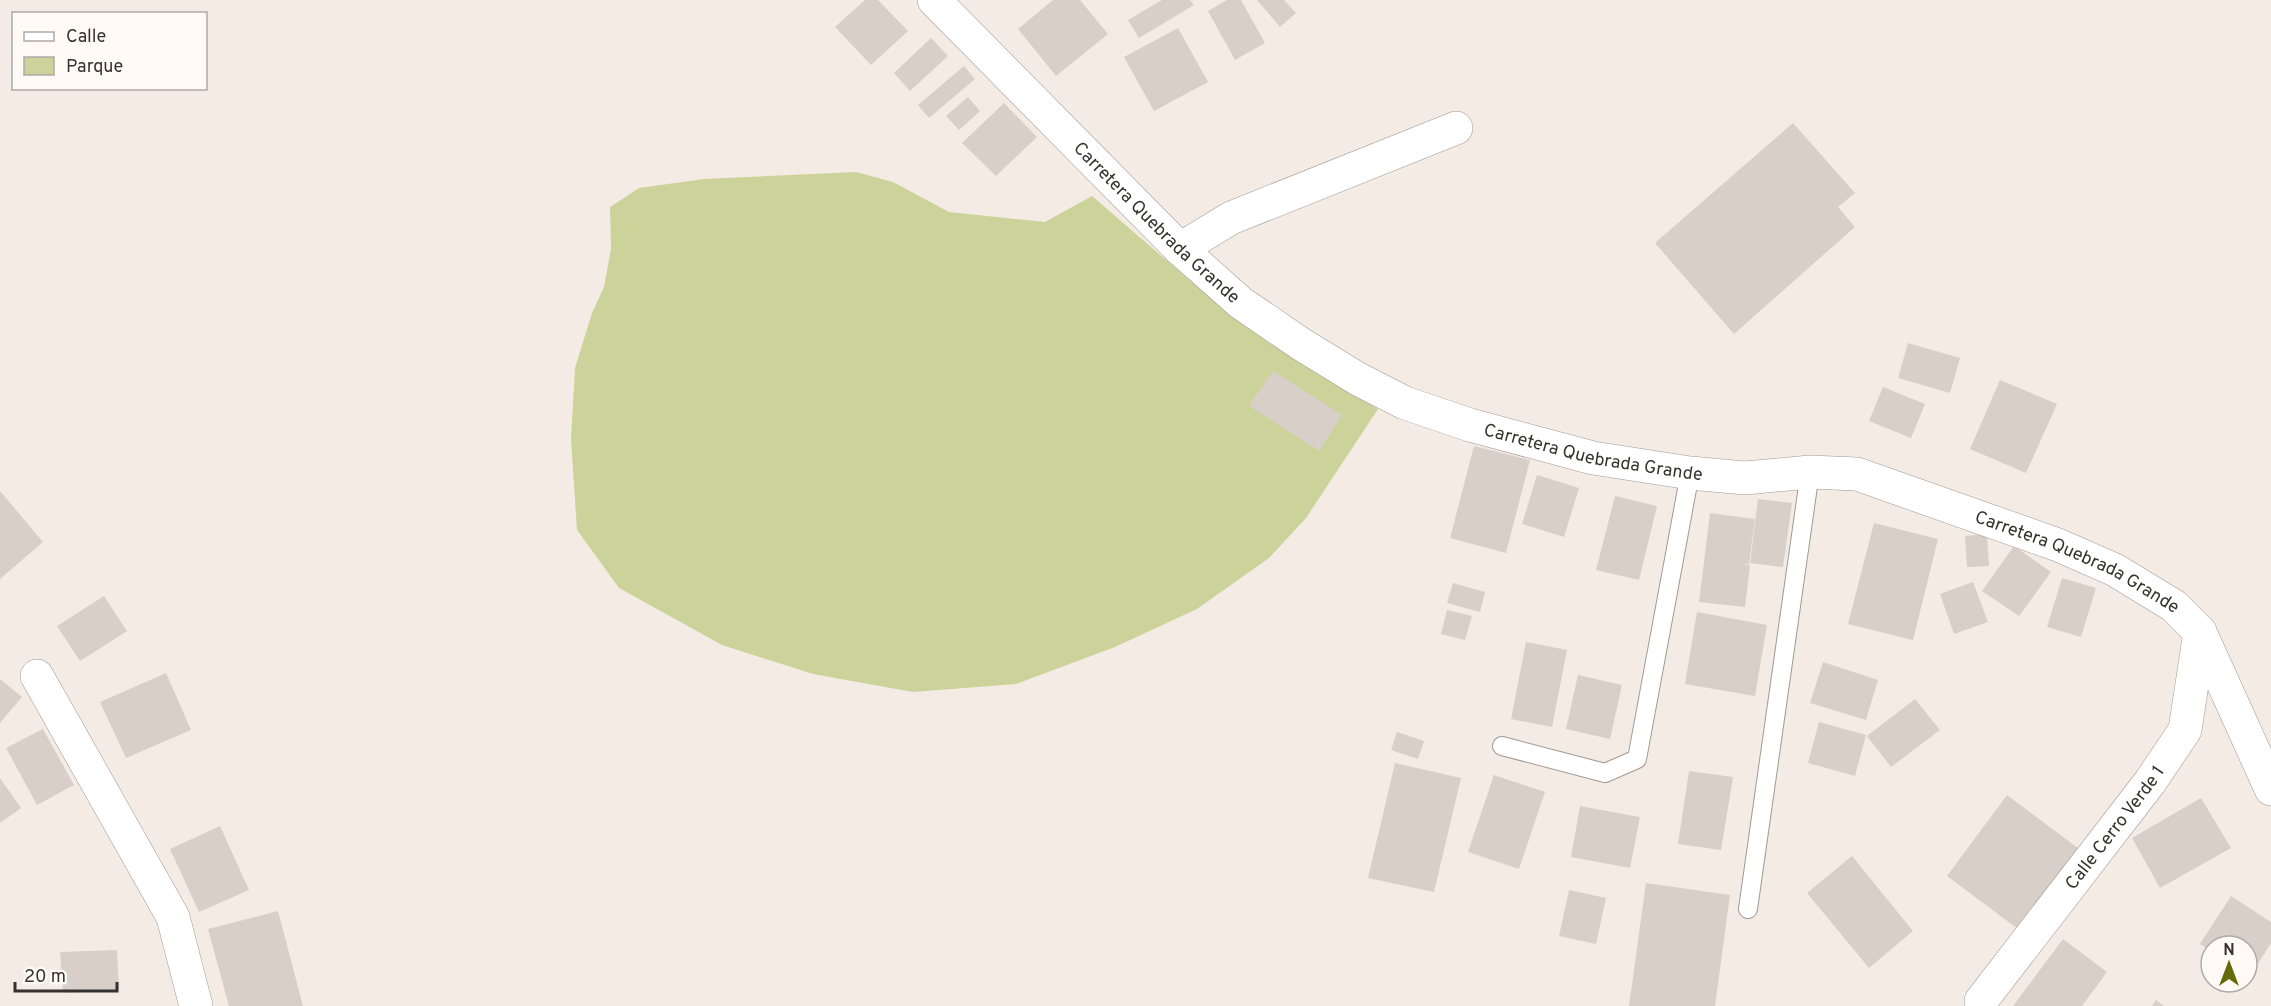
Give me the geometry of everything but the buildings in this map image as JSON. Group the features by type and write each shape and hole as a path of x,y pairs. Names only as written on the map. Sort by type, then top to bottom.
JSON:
{"street":[{"name":"Carretera Quebrada Grande","path":"936,1 1180,249 1241,303 1358,379 1405,403 1470,425 1593,458 1690,473 1745,478 1810,472 1857,474 2058,545 2115,570 2174,606 2200,632 2271,789"},
{"path":"1180,249 1231,218 1456,128"},
{"name":"Calle Cerro Verde 1","path":"1981,1001 2150,782 2185,730 2200,632"},
{"path":"37,676 173,917 196,1006"}],"lane":[{"path":"1748,909 1810,472"},
{"path":"1502,747 1605,773 1637,759 1690,473"}],"green space":[{"path":"856,172 893,182 949,212 1045,222 1092,196 1195,285 1270,343 1378,409 1306,518 1269,558 1197,609 1115,647 1016,684 913,692 813,674 722,645 619,588 577,530 571,439 575,368 592,313 604,287 611,249 610,207 639,188 704,179"}]}
